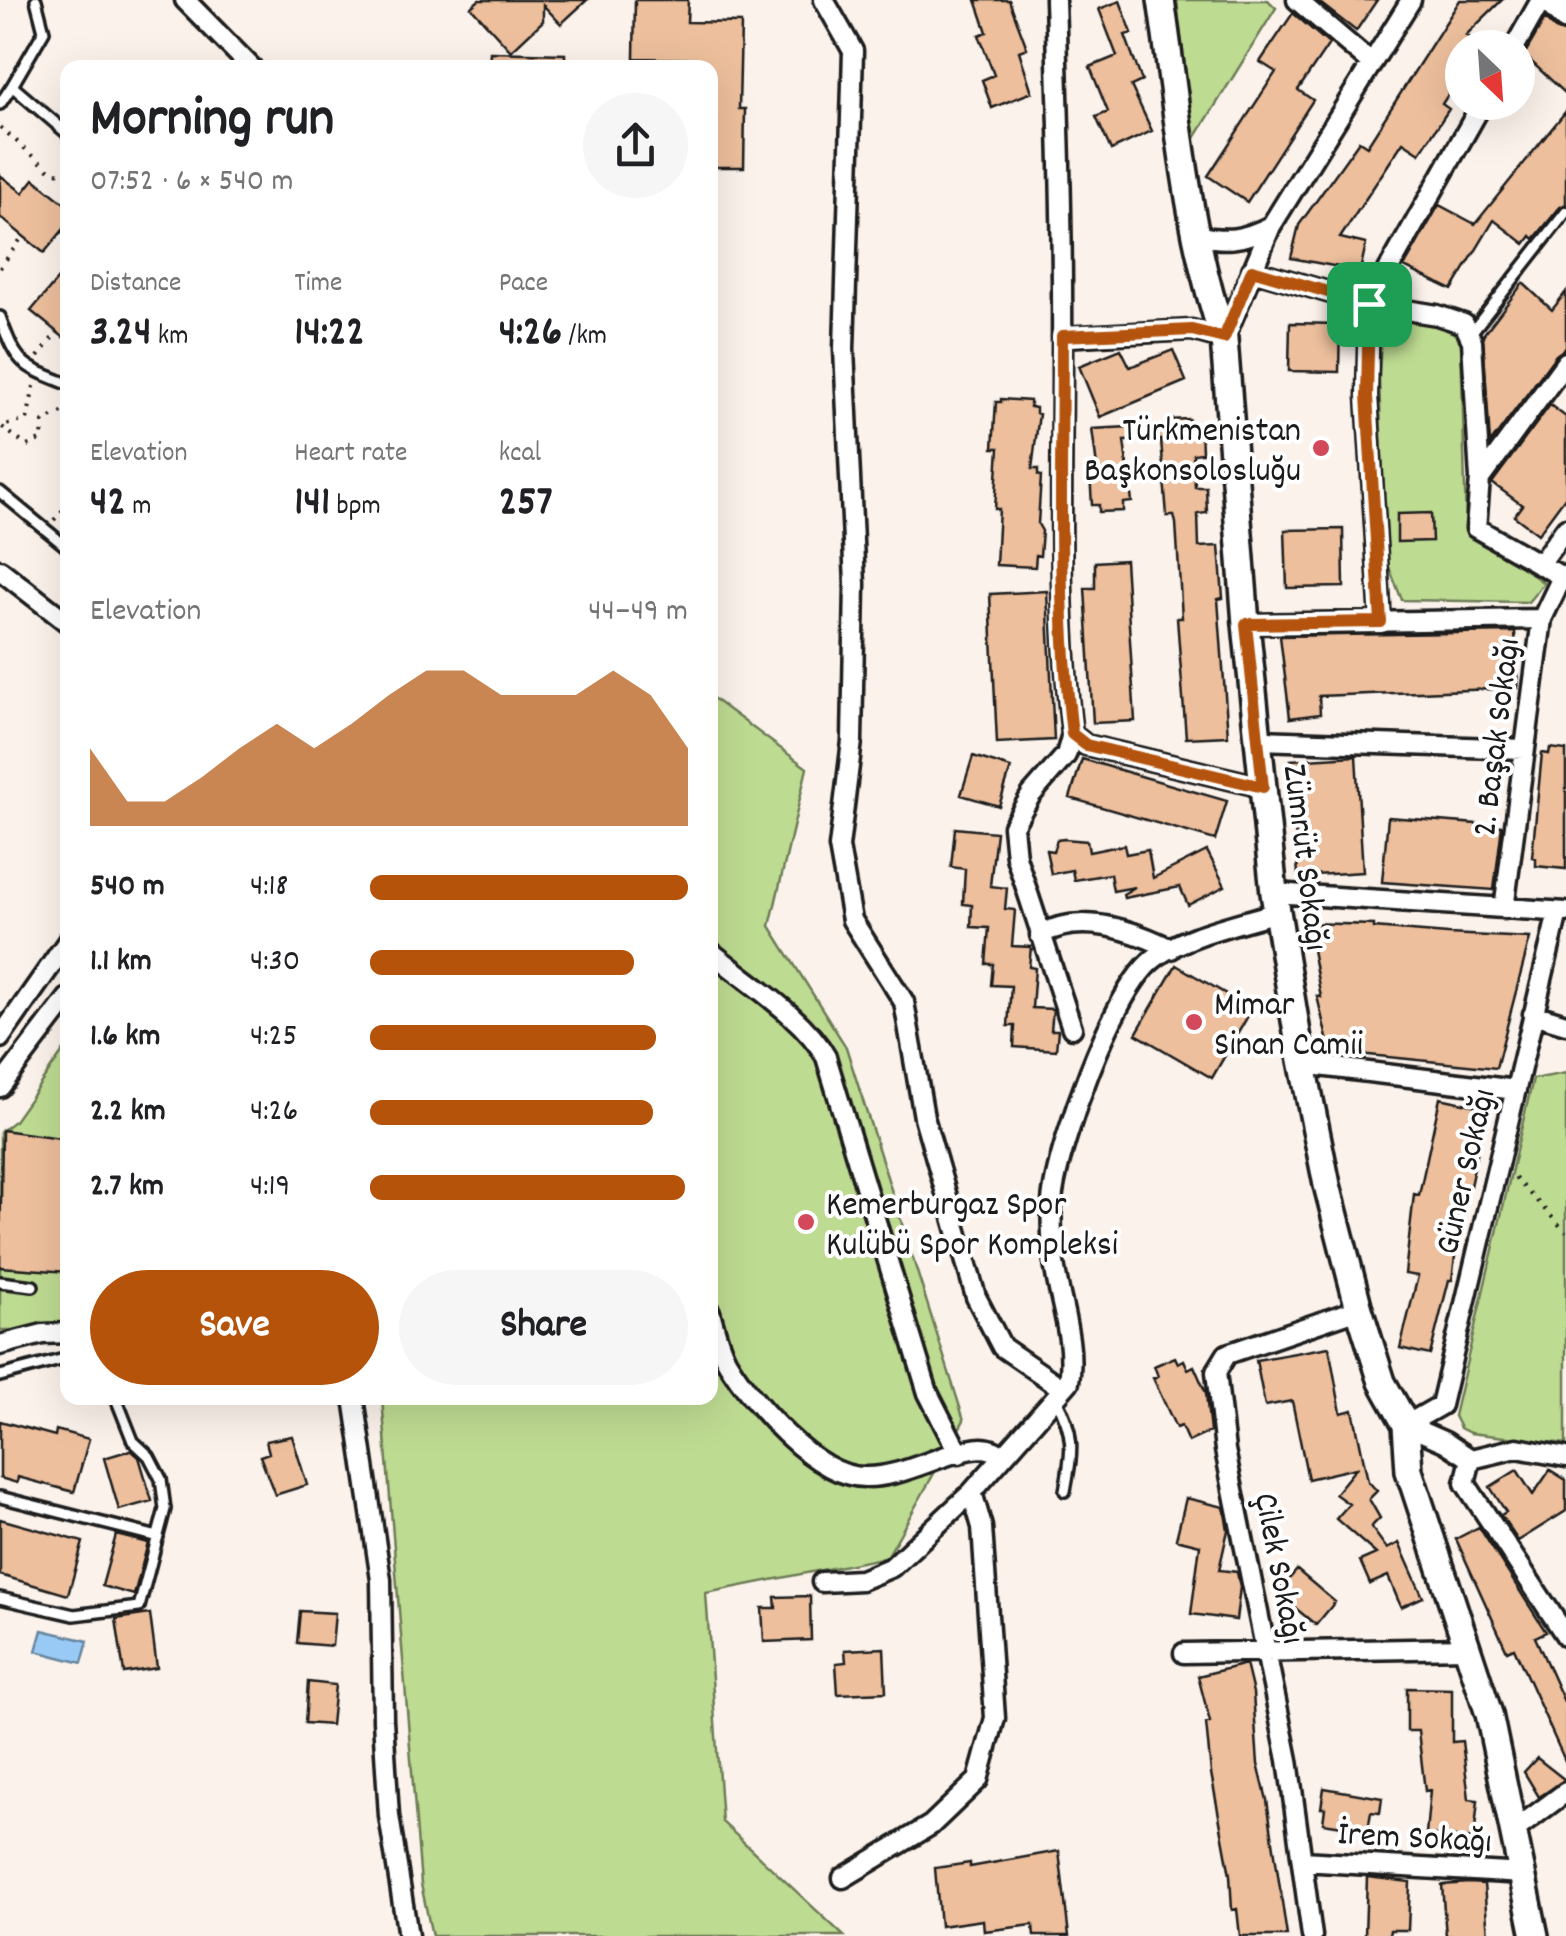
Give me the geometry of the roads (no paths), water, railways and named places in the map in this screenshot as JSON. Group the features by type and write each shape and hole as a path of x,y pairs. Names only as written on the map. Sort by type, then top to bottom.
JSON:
{"street":[{"path":"185,0 244,60"},
{"path":"824,0 852,51 844,348 856,584 852,741 839,847 852,920 904,1002 924,1117 976,1297 1002,1347 1060,1394"},
{"path":"1055,0 1062,500 1067,689 1072,734 1066,755 1031,795 1013,826 1016,857 1072,1028"},
{"name":"Zümrüt Sokağı","path":"1161,0 1196,234 1210,298 1224,338 1246,624 1275,902 1303,1064 1327,1185 1359,1309 1382,1382 1406,1425 1410,1471 1488,1714 1535,1936"},
{"path":"1297,0 1371,62"},
{"path":"1062,336 1192,330 1224,338 1271,226 1411,0"},
{"path":"1524,30 1541,0"},
{"path":"1549,0 1566,17"},
{"path":"1381,622 1367,396 1369,304 1473,120"},
{"path":"1196,234 1221,241 1244,240 1271,226"},
{"path":"1252,270 1369,304 1438,315 1464,324 1471,334 1480,479 1476,528 1564,578"},
{"path":"1480,479 1566,362"},
{"path":"1540,565 1566,528"},
{"path":"0,570 60,617"},
{"name":"2. Başak Sokağı","path":"1504,908 1542,619 1564,578"},
{"path":"1246,624 1542,619"},
{"path":"1072,734 1086,745 1263,787"},
{"path":"1258,740 1526,749"},
{"path":"822,1582 861,1580 885,1572 972,1492 1069,1382 1072,1361 1068,1318 1053,1256 1052,1195 1070,1128 1117,1006 1150,962 1275,902 1562,912"},
{"name":"Güner Sokağı","path":"1444,1442 1441,1404 1532,1014 1562,912"},
{"path":"1040,935 1072,924 1136,932 1171,949"},
{"path":"0,1038 60,952"},
{"path":"718,956 799,1022 826,1057 928,1393 959,1454"},
{"path":"0,1088 60,1013"},
{"path":"1532,1014 1566,1024"},
{"path":"1303,1064 1516,1090"},
{"name":"Çilek Sokağı","path":"1312,1936 1288,1760 1225,1450 1216,1372 1227,1354 1359,1309"},
{"path":"0,1345 60,1333"},
{"path":"718,1337 725,1359 757,1407 791,1439 831,1468 861,1478 904,1472 981,1448 1003,1456"},
{"path":"1406,1425 1441,1404"},
{"path":"355,1405 381,1580 390,1816 408,1936"},
{"path":"1406,1425 1472,1459 1517,1448 1566,1458"},
{"path":"1472,1459 1464,1482 1566,1636"},
{"path":"843,1878 930,1825 978,1780 995,1718 982,1527 972,1492"},
{"path":"1184,1653 1467,1648"},
{"path":"1515,1830 1566,1792"},
{"name":"İrem Sokağı","path":"1302,1861 1524,1874"}],"lane":[{"path":"0,104 44,31 36,0"},
{"path":"12,86 60,127"},
{"path":"1471,334 1566,212"},
{"path":"0,318 10,346 33,370 60,381"},
{"path":"0,492 60,542"},
{"path":"0,1282 33,1286"},
{"path":"0,1376 60,1360"},
{"path":"1060,1394 1072,1435 1065,1492"},
{"path":"0,1598 74,1616 139,1606 165,1509 161,1479 149,1456 133,1441 119,1405"},
{"path":"0,1497 158,1537"}],"water":[{"path":"42,1630 88,1641 82,1663 36,1651"}],"place":[{"name":"Türkmenistan Başkonsolosluğu","path":"1321,448"},
{"name":"Mimar Sinan Camii","path":"1194,1022"},
{"name":"Kemerburgaz Spor Kulübü Spor Kompleksi","path":"806,1222"}]}
